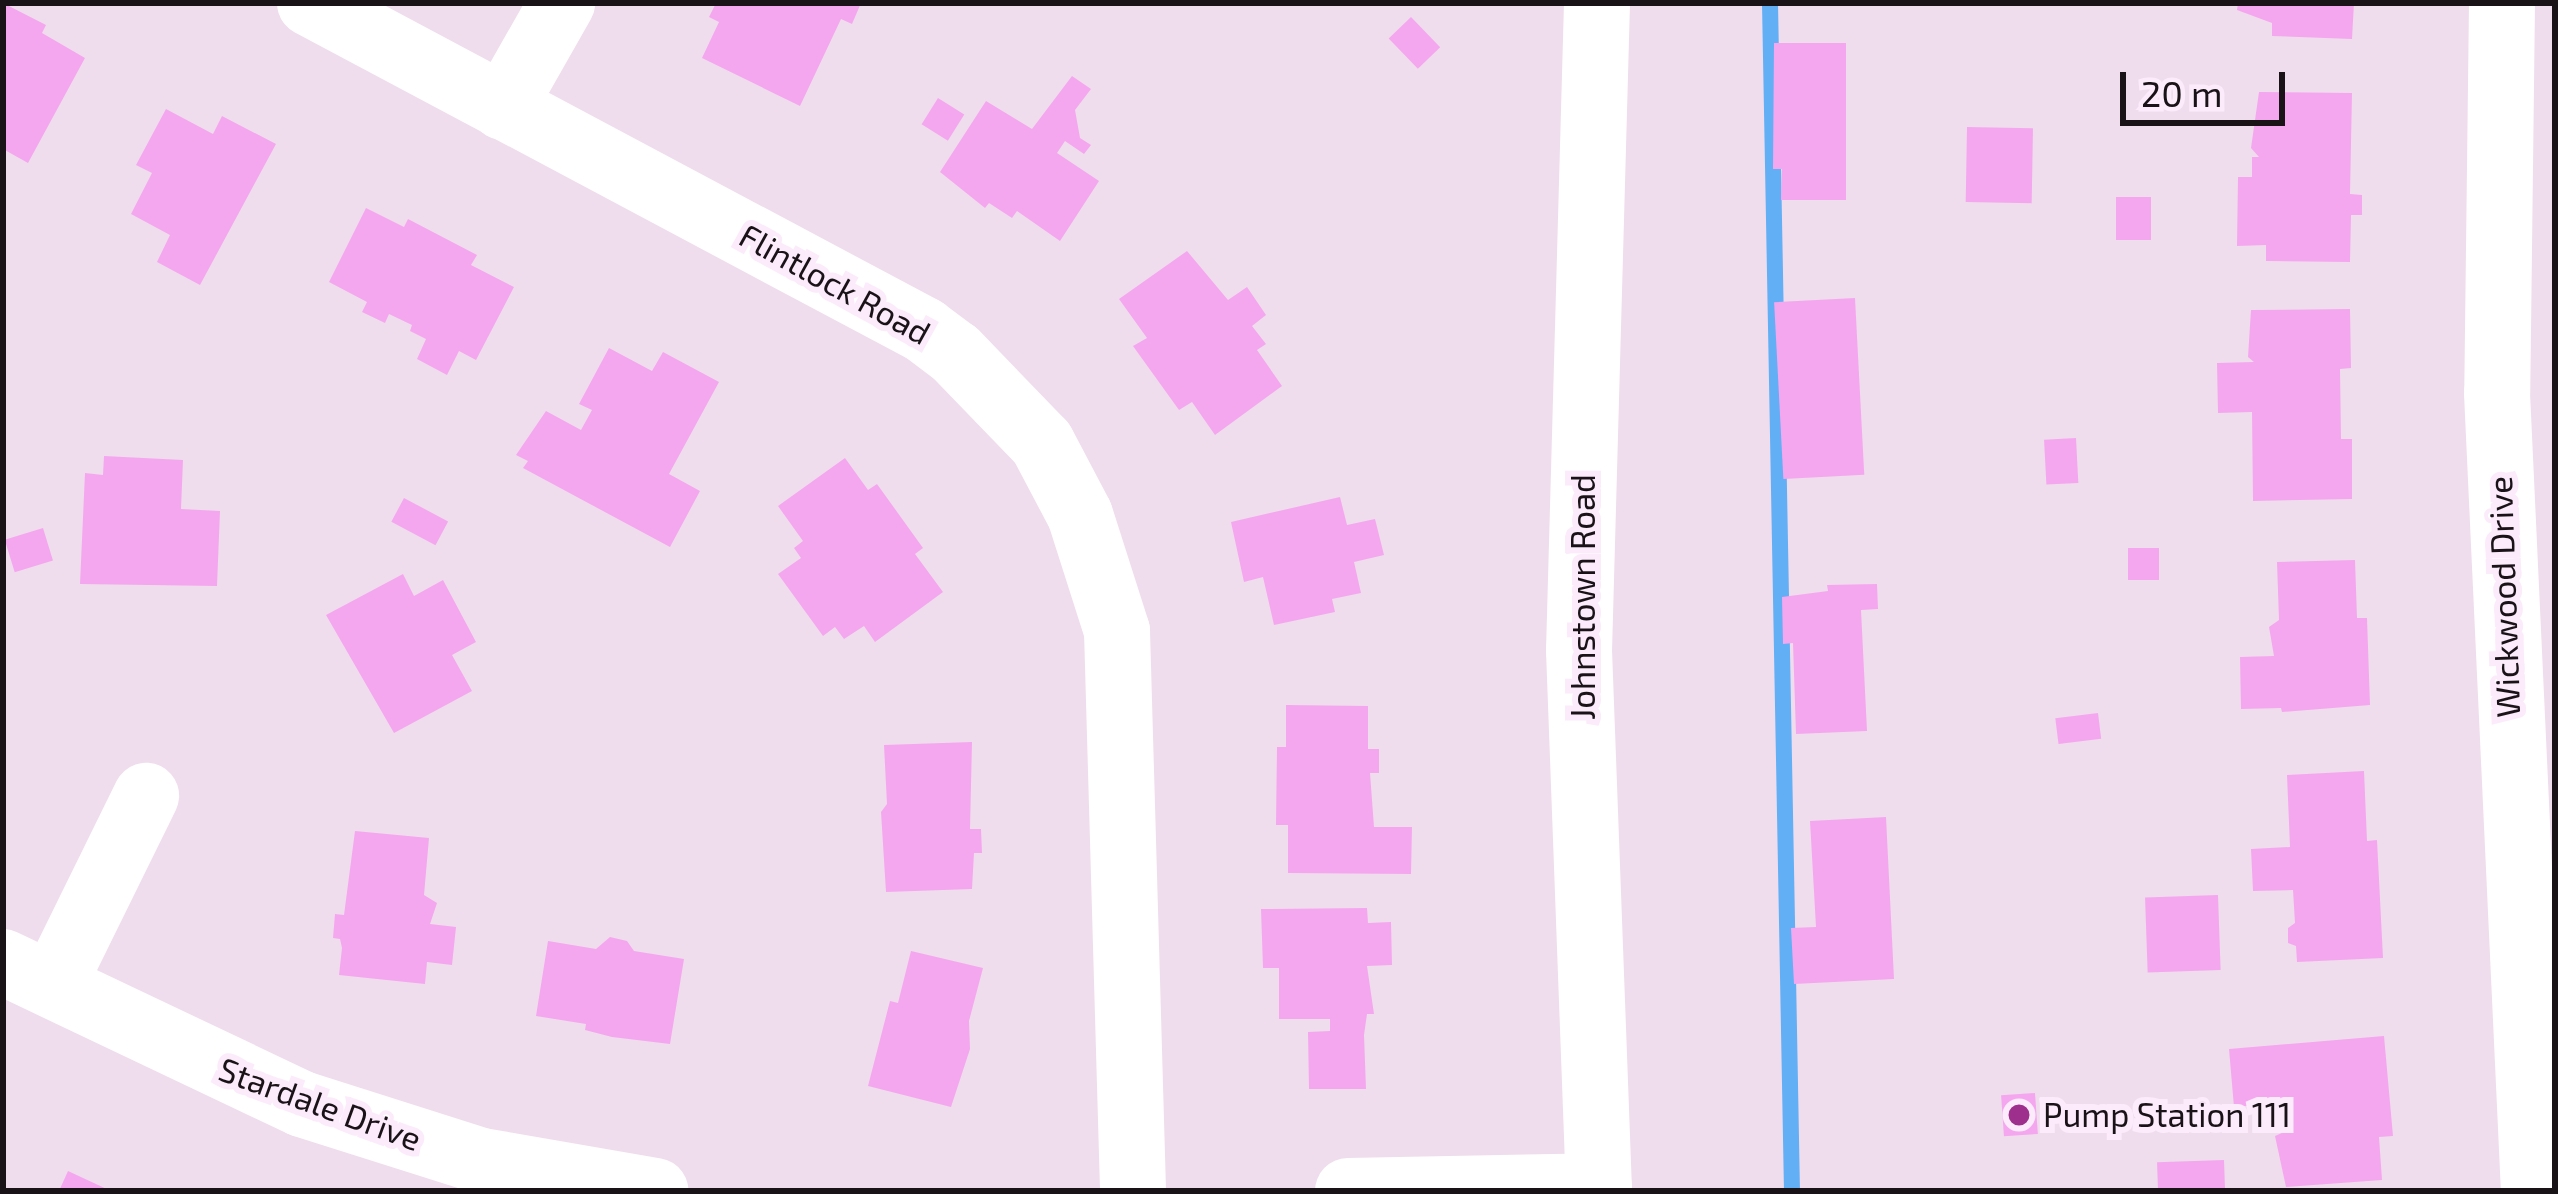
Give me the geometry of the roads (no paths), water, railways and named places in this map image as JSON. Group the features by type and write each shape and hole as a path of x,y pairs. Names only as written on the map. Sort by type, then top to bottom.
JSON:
{"street":[{"name":"Flintlock Road","path":"310,3 924,330 955,353 1042,442 1080,515 1118,632 1133,1191"},
{"path":"503,106 562,3"},
{"name":"Johnstown Road","path":"1597,3 1579,650 1599,1189"},
{"name":"Wickwood Drive","path":"2501,3 2497,393 2540,1029 2534,1191"},
{"path":"28,974 146,796"},
{"name":"Stardale Drive","path":"28,974 302,1104 482,1161 655,1191"},
{"path":"1348,1191 1599,1189"}],"waterway":[{"path":"1770,3 1792,1191"}],"place":[{"name":"Pump Station 111","path":"2019,1115"}]}
